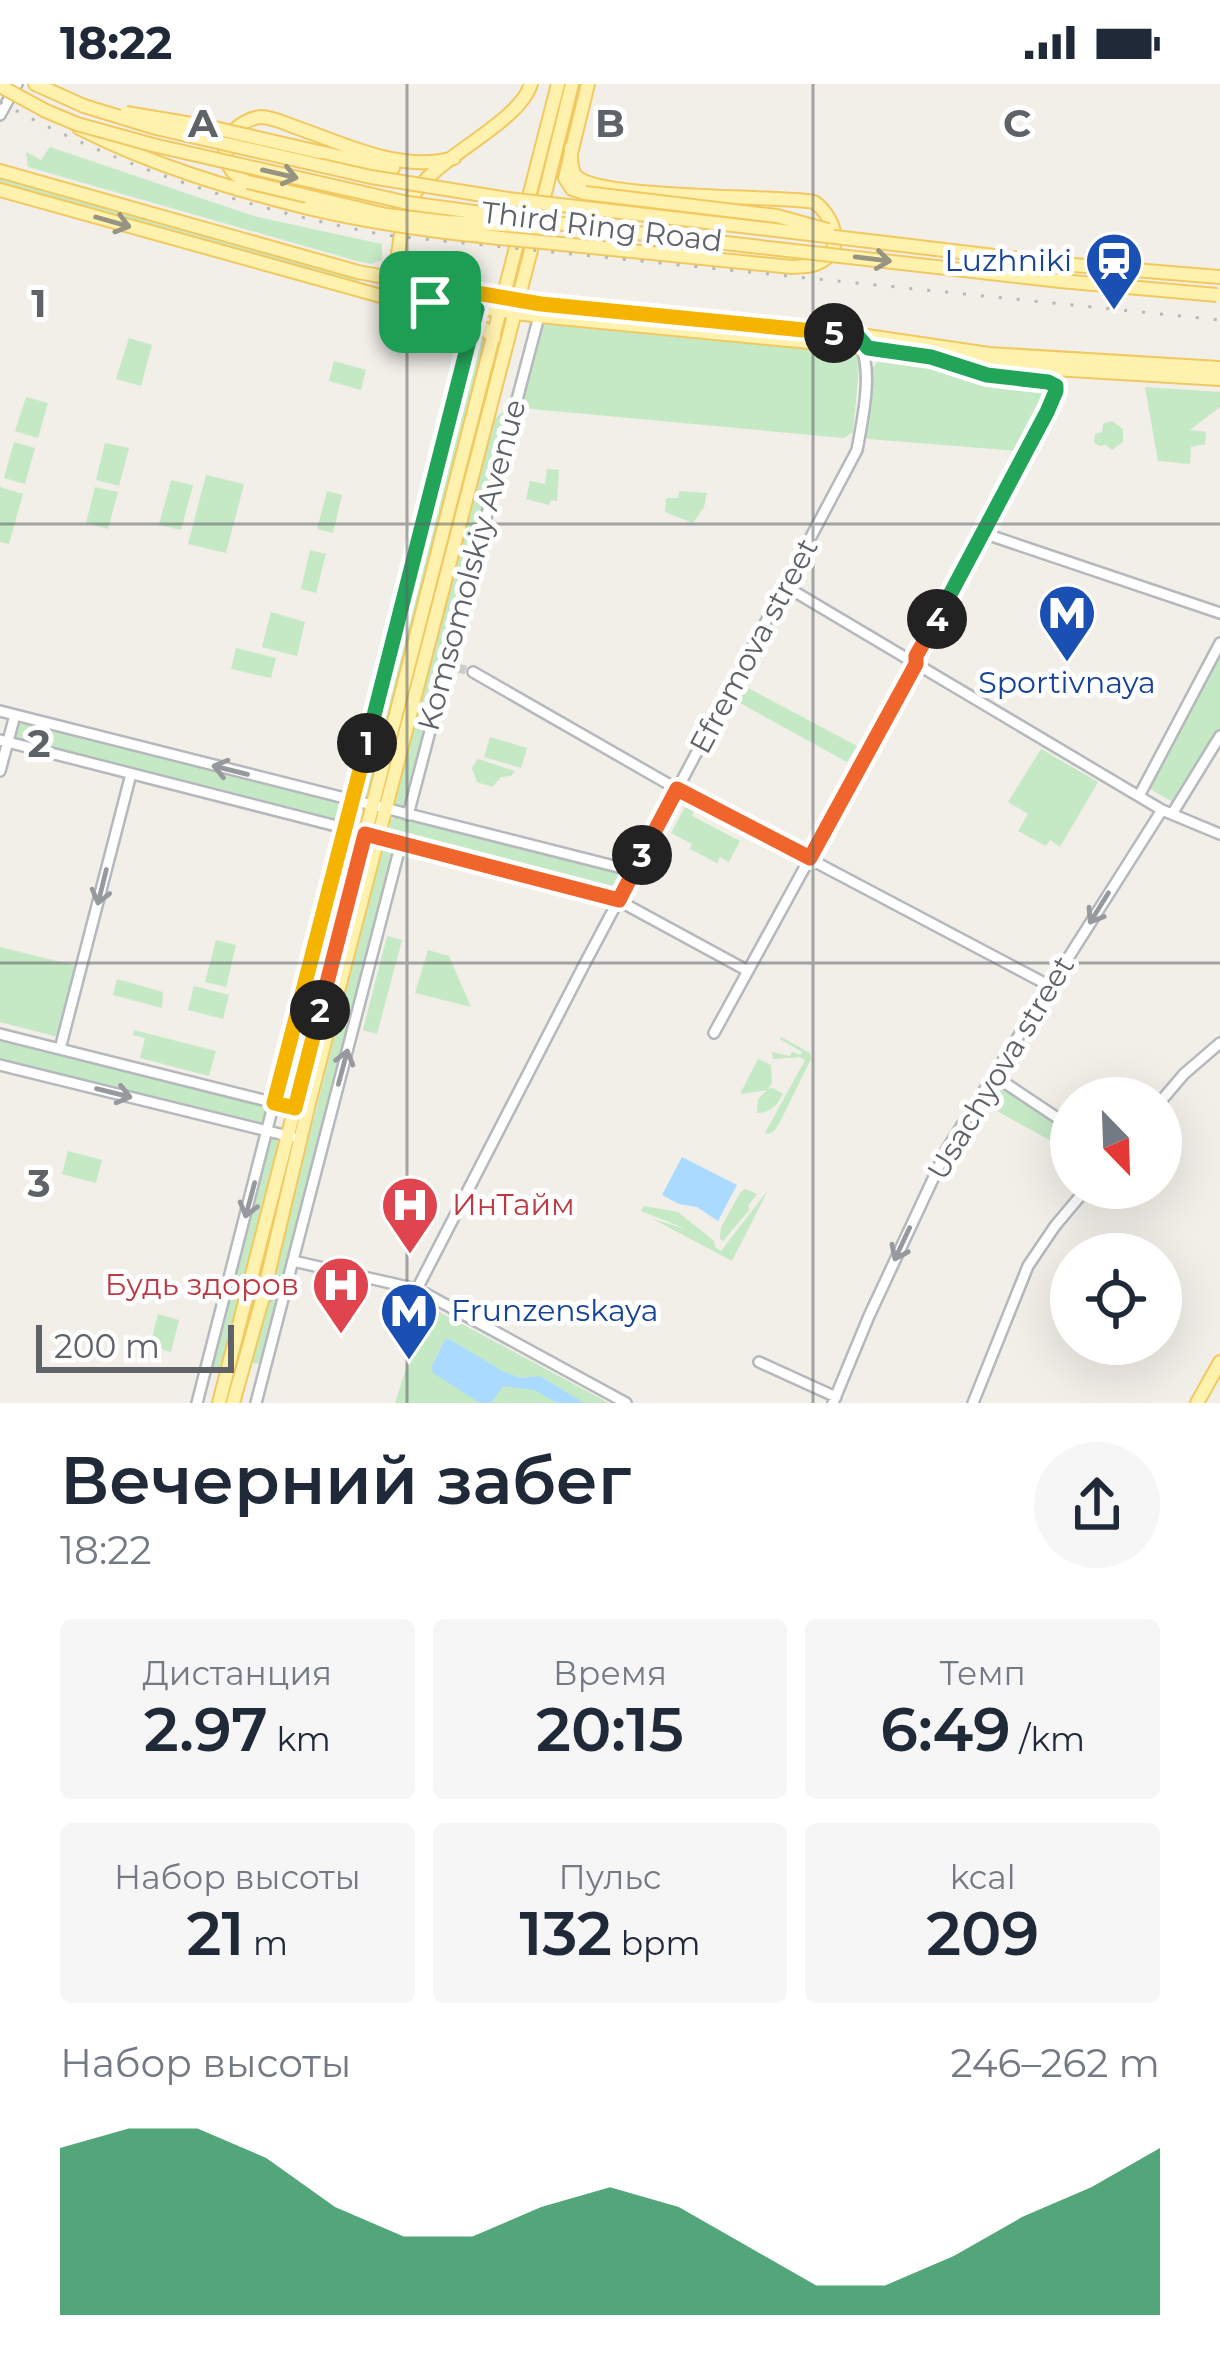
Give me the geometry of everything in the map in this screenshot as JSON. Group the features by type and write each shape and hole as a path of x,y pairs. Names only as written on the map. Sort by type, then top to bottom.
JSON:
{"main road":[{"name":"Third Ring Road","path":"34,84 84,106 156,128 370,177 508,199 1061,264 1220,277"},
{"path":"385,277 396,268 408,206 416,191 523,102 531,84"},
{"name":"Komsomolskiy Avenue","path":"219,1403 483,428 558,84"},
{"name":"Komsomolskiy Avenue","path":"379,808 494,338 509,306 545,191 572,84"},
{"path":"588,84 565,178 572,189 777,216 869,241"},
{"name":"Third Ring Road","path":"0,86 77,124 409,203 593,228 1219,296"},
{"path":"84,106 210,127 431,176"},
{"path":"46,111 121,148 248,193 366,221 792,267 821,262 833,245 830,218 814,202 668,194 590,183 576,176 570,152"},
{"path":"454,158 426,163 383,157 257,117 234,130 226,151 230,170 239,179 386,215 593,228"},
{"path":"545,191 570,152"},
{"path":"1,171 358,272 538,316 862,344 931,357 1220,368"},
{"path":"414,298 404,270 418,197 431,176"},
{"path":"0,190 388,298 483,328 494,338"},
{"path":"388,298 477,309 509,306 988,360 1220,379"},
{"name":"Komsomolskiy Avenue","path":"233,1403 262,1300 294,1138 295,1108 372,835"},
{"path":"1201,1403 1220,1362"},
{"path":"1201,1403 1220,1378"}],"street":[{"path":"0,115 17,84"},
{"name":"Komsomolskiy Avenue","path":"197,1403 477,309"},
{"name":"Komsomolskiy Avenue","path":"408,815 452,667 538,316"},
{"name":"Efremova street","path":"417,1289 856,450 868,374 862,344"},
{"path":"868,374 886,350"},
{"path":"714,1033 916,664 916,656 1056,391 1048,382 987,375 931,357"},
{"path":"483,428 518,389"},
{"path":"983,533 1220,613"},
{"path":"785,586 1167,812 1220,834"},
{"path":"1139,796 1220,644"},
{"path":"472,672 677,789 1050,986"},
{"path":"0,711 634,871"},
{"path":"0,771 4,741 15,715"},
{"name":"Usachyova street","path":"835,1400 947,1149 1050,986 1220,736"},
{"path":"4,741 619,900 748,971"},
{"path":"60,1049 131,774"},
{"path":"256,1403 401,843"},
{"path":"0,1034 295,1108"},
{"path":"1181,1077 1220,1043"},
{"path":"0,1065 294,1138"},
{"path":"992,1075 1050,1113"},
{"path":"973,1403 1025,1270 1069,1209"},
{"path":"293,1262 417,1289 626,1403"},
{"path":"262,1300 289,1277"},
{"path":"759,1362 835,1400"}],"green space":[{"path":"50,147 257,217 382,244 382,260 357,261 28,167 26,152 41,160"},
{"path":"0,179 358,279 360,282 0,185"},
{"path":"540,326 856,352 860,358 853,432 844,438 521,408"},
{"path":"478,330 486,338 479,370 366,801 356,797"},
{"path":"129,338 152,345 141,386 116,379"},
{"path":"880,358 1035,385 1044,397 1041,413 1018,451 868,439 871,370"},
{"path":"334,361 366,370 361,390 329,381"},
{"path":"1145,387 1220,392 1220,407 1190,430 1206,432 1205,444 1191,447 1190,464 1158,461"},
{"path":"26,397 48,403 38,438 15,431"},
{"path":"510,406 405,809 397,808 493,420"},
{"path":"1112,421 1123,429 1123,442 1112,450 1094,442 1103,424"},
{"path":"14,442 35,448 25,484 4,478"},
{"path":"105,443 129,448 119,486 96,480"},
{"path":"547,469 559,470 557,501 549,505 526,499 530,481 545,484"},
{"path":"206,475 244,484 226,553 188,544"},
{"path":"171,480 193,485 181,530 159,525"},
{"path":"0,487 23,494 9,544 0,542"},
{"path":"95,487 118,492 108,529 86,523"},
{"path":"327,491 342,495 333,533 317,529"},
{"path":"679,491 707,493 693,523 665,512 666,498 678,498"},
{"path":"310,550 326,554 316,593 301,589"},
{"path":"271,612 305,622 297,656 262,647"},
{"path":"236,648 276,658 271,678 231,669"},
{"path":"1220,651 1220,730 1176,804 1147,787"},
{"path":"746,687 857,746 847,762 738,702"},
{"path":"17,721 342,802 346,805 344,820 337,823 16,740"},
{"path":"490,737 527,748 521,768 484,757"},
{"path":"1041,749 1098,782 1060,847 1050,840 1046,846 1018,831 1028,814 1008,802"},
{"path":"478,759 515,771 492,787 477,782 472,768"},
{"path":"685,807 694,811 692,816 740,841 729,862 720,857 717,863 671,833"},
{"path":"395,817 619,873 622,882 610,892 390,834 390,821"},
{"path":"346,835 357,842 293,1094 286,1101 279,1095"},
{"path":"388,844 396,850 264,1364 251,1363 383,848"},
{"path":"387,936 402,940 377,1034 363,1030"},
{"path":"216,940 236,945 226,987 205,982"},
{"path":"0,947 77,966 58,1037 0,1022"},
{"path":"428,950 449,956 471,1007 415,993"},
{"path":"117,979 163,992 162,1008 113,995"},
{"path":"194,986 229,995 223,1019 188,1010"},
{"path":"134,1030 216,1051 209,1076 140,1058 145,1038 133,1035"},
{"path":"781,1037 810,1053 811,1059 780,1122 768,1134 805,1060 773,1059 772,1052 790,1056 802,1052"},
{"path":"0,1038 267,1106 268,1113 263,1123 0,1058"},
{"path":"758,1059 771,1065 768,1089 783,1094 773,1108 757,1113 758,1099 767,1090 741,1092"},
{"path":"999,1087 1050,1120 1050,1140 988,1106"},
{"path":"268,1139 280,1145 220,1374 207,1371"},
{"path":"68,1151 102,1160 96,1183 62,1174"},
{"path":"745,1189 757,1194 723,1241 721,1227"},
{"path":"768,1190 732,1261 653,1219 689,1230 641,1211 644,1206 678,1212 721,1251"},
{"path":"432,1308 609,1403 395,1403 424,1312"},
{"path":"158,1314 179,1320 171,1352 150,1346"}],"water":[{"path":"682,1157 737,1185 718,1221 697,1207 662,1195"},
{"path":"449,1339 504,1372 521,1378 540,1376 584,1403 558,1403 534,1390 503,1386 491,1403 480,1403 433,1373 431,1368"}],"tunnel":[{"path":"457,668 473,672"}],"railway":[{"path":"0,102 92,147 187,184 285,213 385,235 1220,320"}],"place":[{"name":"Luzhniki","path":"1114,312"},
{"name":"Sportivnaya","path":"1067,664"},
{"name":"ИнТайм","path":"410,1256"},
{"name":"Будь здоров","path":"341,1336"},
{"name":"Frunzenskaya","path":"409,1362"}],"route":[{"path":"406,281 541,304 857,335 868,348 931,357 987,375 1048,382 1056,391 810,858 677,789 619,900 365,834 295,1108 274,1103 477,309 430,302 414,298 406,281"}]}
